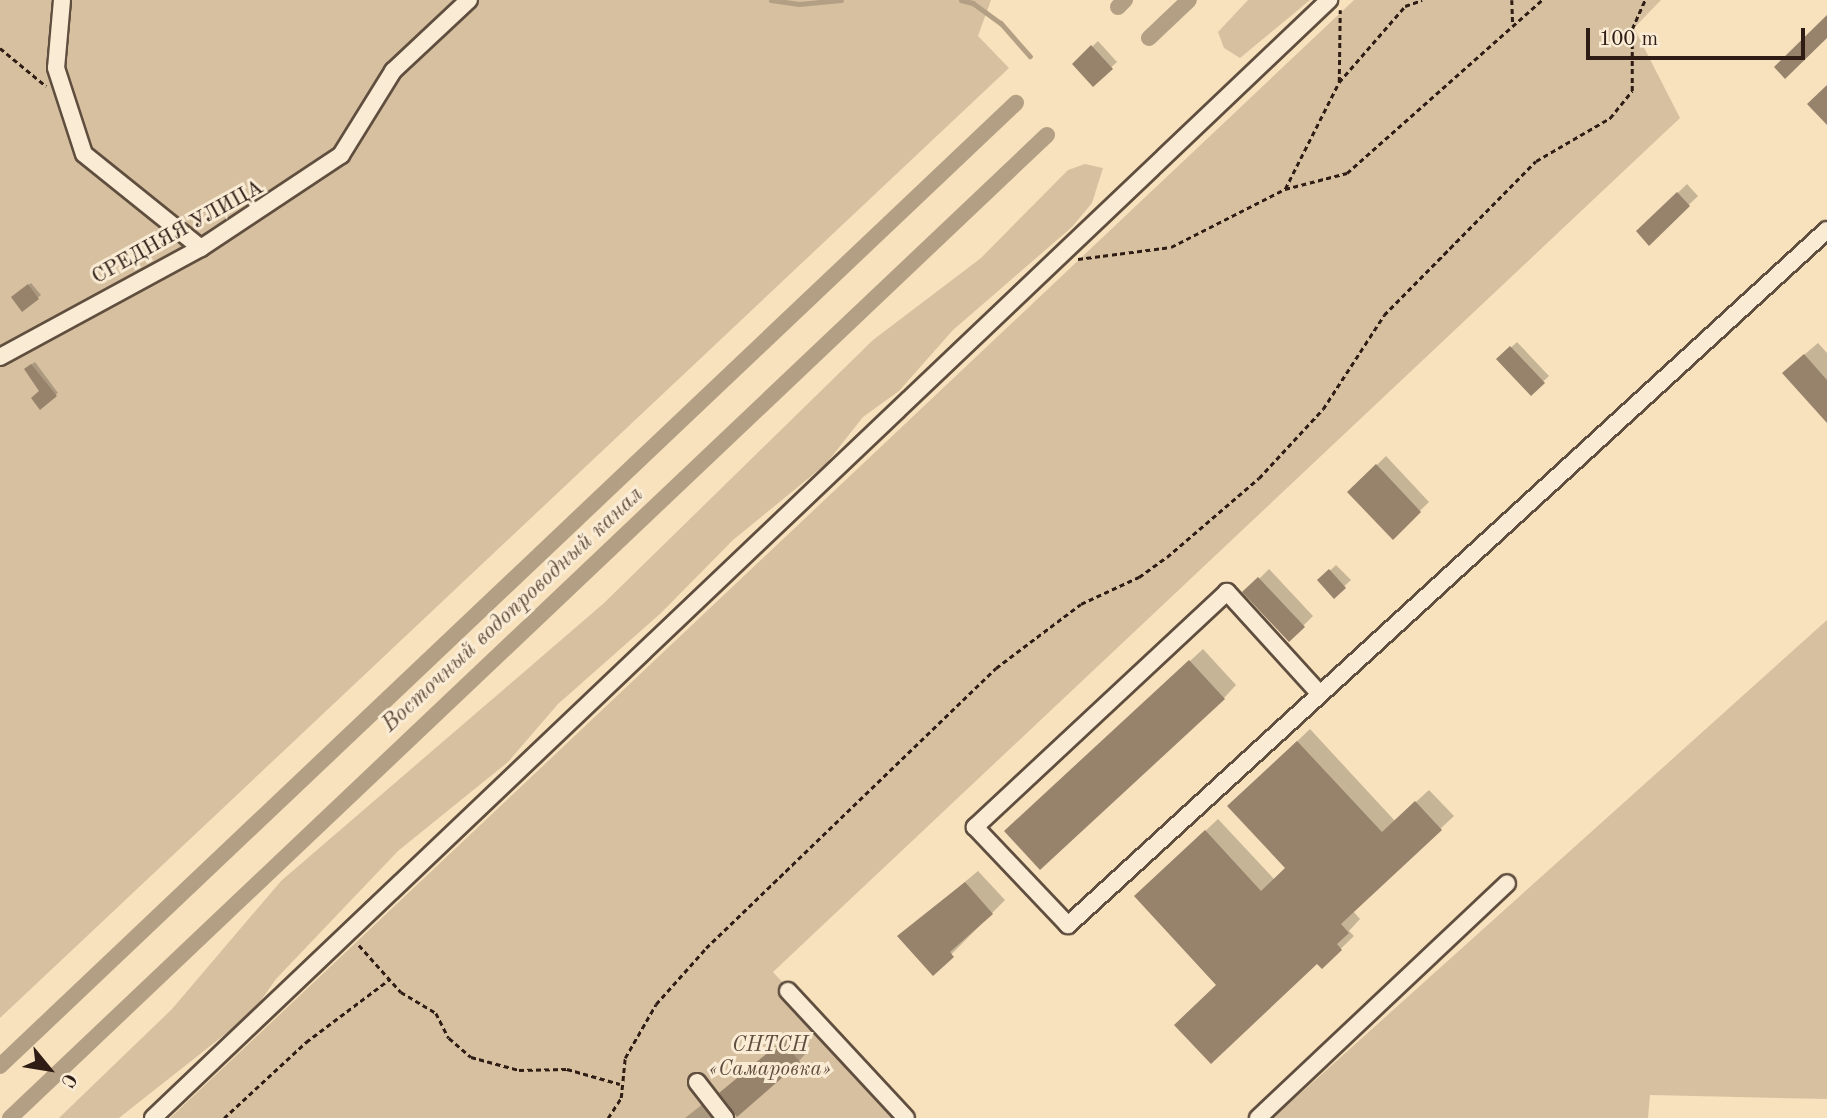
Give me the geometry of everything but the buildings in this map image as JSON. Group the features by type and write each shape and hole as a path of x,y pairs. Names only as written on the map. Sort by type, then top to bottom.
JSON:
{"street":[{"path":"62,0 56,68 64,101 85,154 201,248"},
{"name":"СРЕДНЯЯ УЛИЦА","path":"0,357 201,248 341,155 393,71 469,0"},
{"path":"153,1118 350,934 1329,0"},
{"path":"1319,693 1227,592 975,827 1068,925 1827,230"},
{"path":"1258,1118 1507,883"},
{"path":"788,991 906,1118"},
{"path":"697,1082 725,1118"}],"path":[{"path":"1339,82 1340,0"},
{"path":"1285,189 1339,82 1405,6 1422,0"},
{"path":"1512,0 1513,25"},
{"path":"1054,263 1171,247 1285,189 1347,173 1542,0"},
{"path":"608,1118 621,1098 625,1058 656,1004 706,948 996,668 1081,604 1139,577 1167,557 1259,478 1323,409 1384,315 1536,161 1610,118 1632,91 1632,29 1645,0"},
{"path":"0,48 64,101"},
{"path":"350,934 390,979 436,1013 449,1038 471,1057 519,1070 567,1069 621,1085"},
{"path":"224,1118 306,1042 390,979"}],"green space":[{"path":"0,0 991,0 978,36 1009,68 0,1018"},
{"path":"1248,0 1310,0 1240,58 1224,48 1218,32"},
{"name":"СНТСН «Самаровка»","path":"1354,0 1661,0 1634,28 1680,118 773,972 907,1118 170,1118"},
{"path":"1085,164 1103,168 1092,203 1072,227 953,330 899,391 863,417 826,464 733,540 661,613 558,704 508,762 398,851 276,979 252,1013 119,1118 59,1118 172,1009 281,881 604,603 873,340 981,258 1068,170"},
{"path":"1827,620 1827,1099 1650,1095 1648,1118 1273,1118"}],"waterway":[{"path":"771,0 799,4 841,0"},
{"path":"961,0 973,3 1001,23 1030,56"},
{"name":"Восточный водопроводный канал","path":"1118,7 1125,0"},
{"name":"Восточный водопроводный канал","path":"1149,38 1189,0"},
{"name":"Восточный водопроводный канал","path":"0,1066 1016,103"},
{"name":"Восточный водопроводный канал","path":"10,1118 1047,135"}]}
